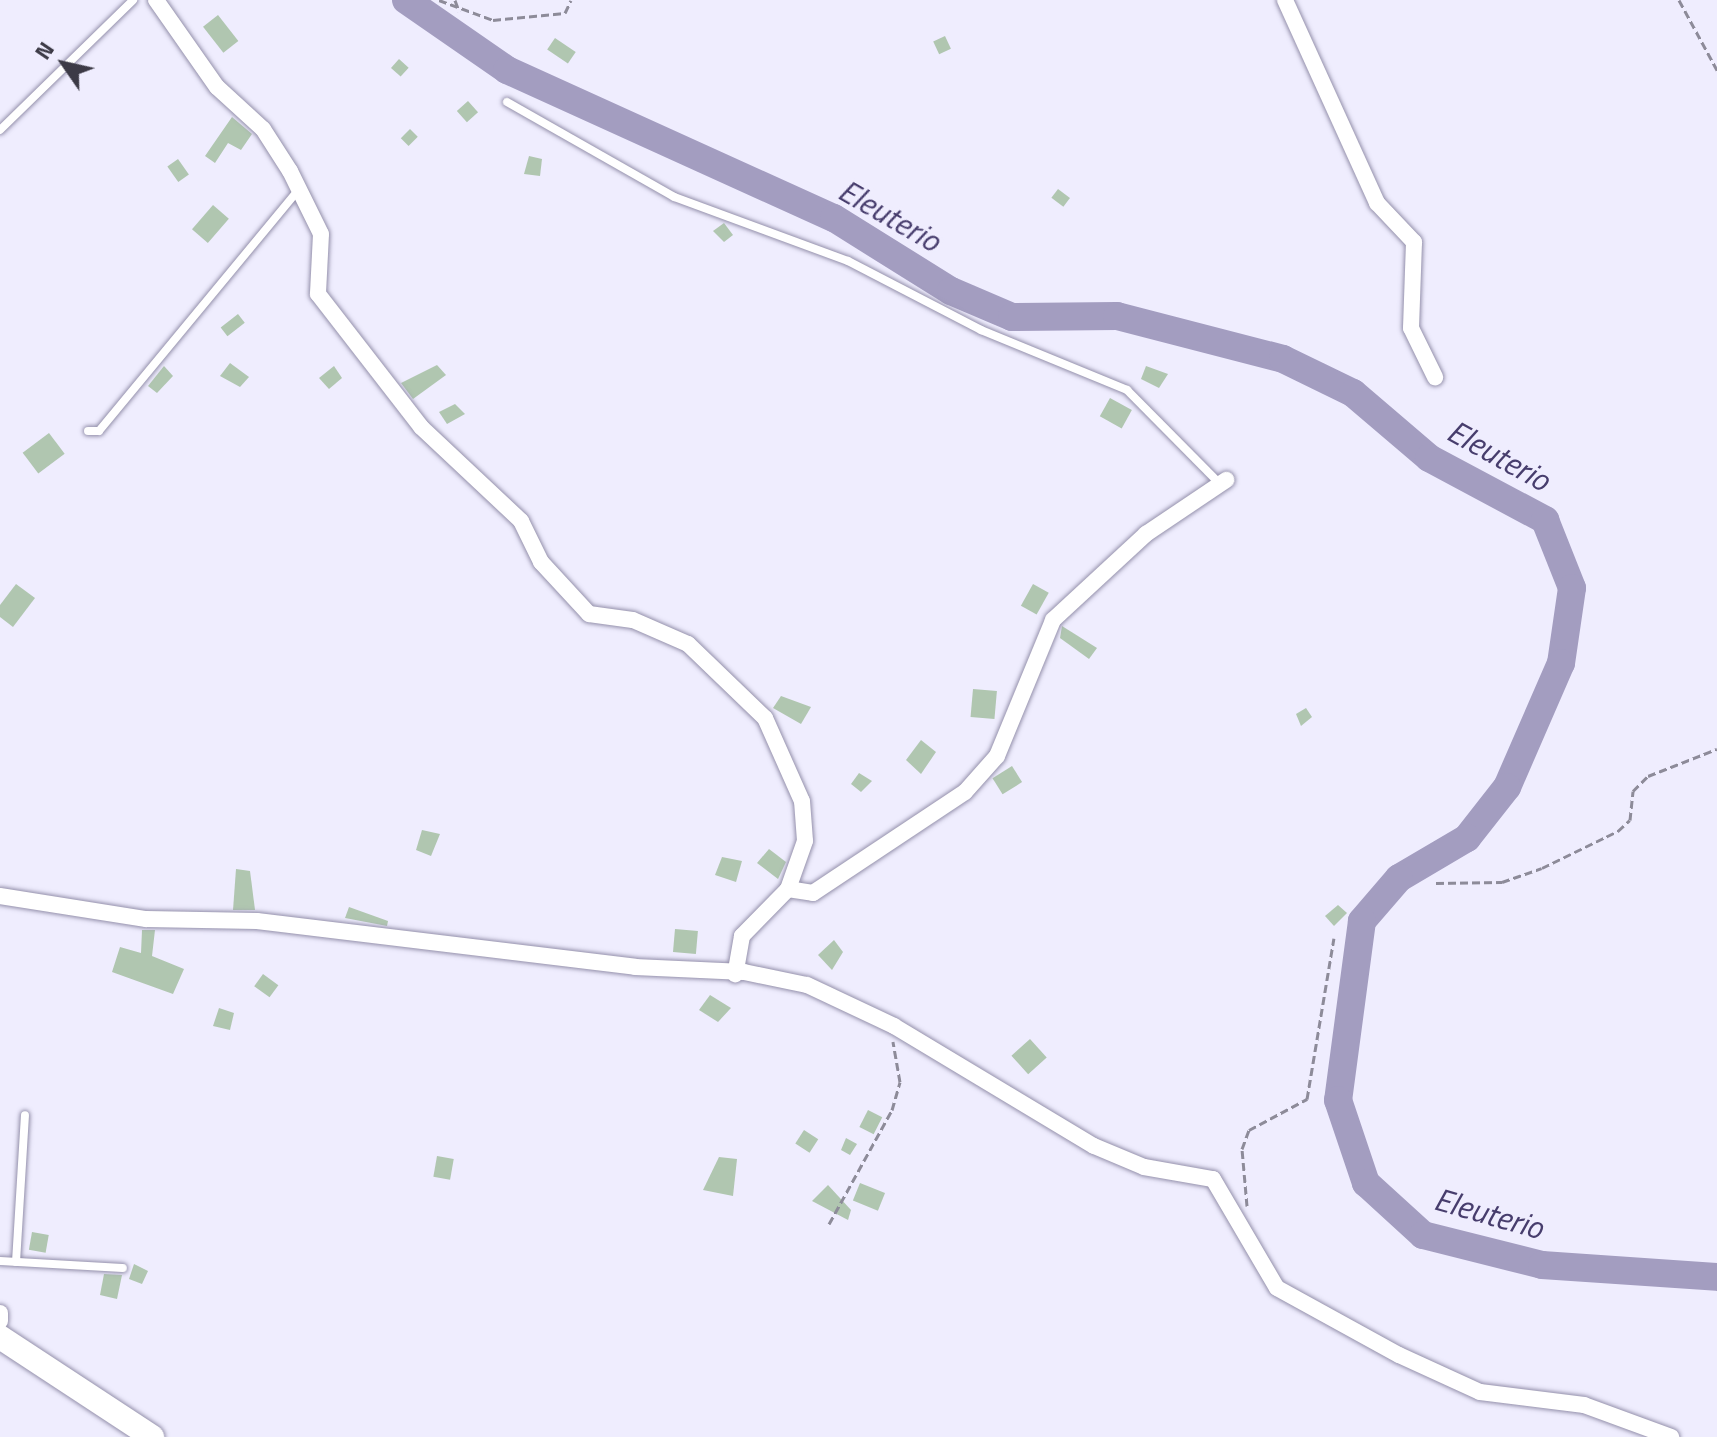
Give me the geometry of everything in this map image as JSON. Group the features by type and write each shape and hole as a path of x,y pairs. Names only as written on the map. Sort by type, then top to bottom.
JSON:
{"main road":[{"path":"0,1337 152,1437"}],"street":[{"path":"156,0 217,87 263,129 300,189 321,234 318,294 421,427 521,521 541,562 589,614 633,620 688,644 765,718 802,801 805,841 788,889 742,936 735,974"},
{"path":"1285,0 1377,203 1414,242 1411,328 1435,377"},
{"path":"788,889 813,893 965,792 997,756 1053,620 1146,534 1223,482"},
{"path":"0,896 146,919 257,921 735,974 807,985 889,1023 1094,1146 1144,1167 1213,1179 1245,1242 1277,1288 1399,1355 1480,1392 1584,1405 1671,1437"},
{"path":"0,1313 0,1321"}],"lane":[{"path":"0,130 133,0"},
{"path":"507,102 674,197 848,261 981,330 1127,390 1223,482"},
{"path":"88,431 99,431 300,189"},
{"path":"16,1262 25,1115"},
{"path":"0,1261 123,1268"}],"path":[{"path":"439,0 459,11 534,19 565,13 571,0"},
{"path":"455,0 459,11"},
{"path":"1679,0 1717,70"},
{"path":"1436,883 1502,882 1542,868 1618,831 1630,820 1633,791 1648,776 1717,749"},
{"path":"1245,1242 1242,1149 1249,1130 1307,1099 1334,938"},
{"path":"829,1224 892,1110 900,1082 889,1023"}],"building":[{"path":"218,15 238,41 223,53 203,27"},
{"path":"945,36 951,49 939,54 933,41"},
{"path":"555,38 576,52 568,64 547,50"},
{"path":"399,59 409,68 401,77 391,68"},
{"path":"468,101 478,112 467,122 457,111"},
{"path":"232,117 252,134 241,150 228,143 215,163 205,156"},
{"path":"410,129 418,137 409,146 401,138"},
{"path":"529,156 542,159 540,176 524,174"},
{"path":"178,159 189,175 178,182 167,166"},
{"path":"1058,189 1070,198 1063,207 1051,198"},
{"path":"213,205 229,219 208,243 192,229"},
{"path":"724,223 733,235 724,242 713,231"},
{"path":"238,314 245,323 227,336 221,328"},
{"path":"230,363 249,377 240,387 220,376"},
{"path":"437,365 446,375 413,399 401,383"},
{"path":"164,366 173,376 157,393 148,386"},
{"path":"334,366 342,378 329,389 319,378"},
{"path":"1146,366 1168,374 1159,388 1141,379"},
{"path":"1110,398 1132,410 1122,428 1100,416"},
{"path":"455,404 465,414 447,424 439,412"},
{"path":"49,433 65,454 38,474 23,453"},
{"path":"16,584 35,598 13,627 0,617 0,605"},
{"path":"1033,584 1049,593 1037,615 1021,606"},
{"path":"1062,626 1097,648 1089,659 1060,638"},
{"path":"973,689 997,691 994,719 971,717"},
{"path":"781,696 811,707 801,724 773,708"},
{"path":"1306,708 1312,717 1301,726 1296,714"},
{"path":"921,740 936,752 921,774 906,760"},
{"path":"1012,766 1022,782 1003,794 992,778"},
{"path":"859,773 872,781 861,792 851,784"},
{"path":"422,830 440,834 431,856 416,850"},
{"path":"769,849 786,862 778,879 757,863"},
{"path":"722,857 742,861 736,882 715,875"},
{"path":"236,869 250,871 255,910 233,910"},
{"path":"1338,905 1347,913 1334,926 1325,916"},
{"path":"349,907 388,921 387,926 345,918"},
{"path":"675,929 698,931 696,954 673,952"},
{"path":"142,930 155,930 152,956 184,969 173,994 112,972 120,947 141,953"},
{"path":"834,940 843,952 832,970 818,955"},
{"path":"263,974 278,985 270,997 254,986"},
{"path":"710,995 731,1008 718,1022 699,1010"},
{"path":"219,1008 234,1013 230,1030 213,1026"},
{"path":"1030,1039 1047,1058 1028,1074 1011,1056"},
{"path":"868,1110 882,1117 874,1134 859,1127"},
{"path":"804,1130 818,1139 810,1153 795,1143"},
{"path":"846,1138 857,1144 850,1155 841,1150"},
{"path":"437,1156 454,1159 450,1180 433,1177"},
{"path":"719,1157 737,1159 733,1196 703,1190"},
{"path":"860,1183 885,1193 878,1211 853,1201"},
{"path":"828,1185 851,1210 848,1220 812,1201"},
{"path":"32,1232 49,1235 46,1253 29,1250"},
{"path":"134,1264 148,1271 142,1284 129,1279"},
{"path":"104,1274 122,1275 117,1299 100,1295"}],"waterway":[{"name":"Eleuterio","path":"406,0 507,70 834,218 951,291 1012,317 1117,316 1283,359 1353,393 1429,458 1545,520 1572,588 1561,663 1507,787 1467,838 1399,878 1362,921 1338,1100 1366,1183 1423,1235 1542,1265 1717,1277"}]}
